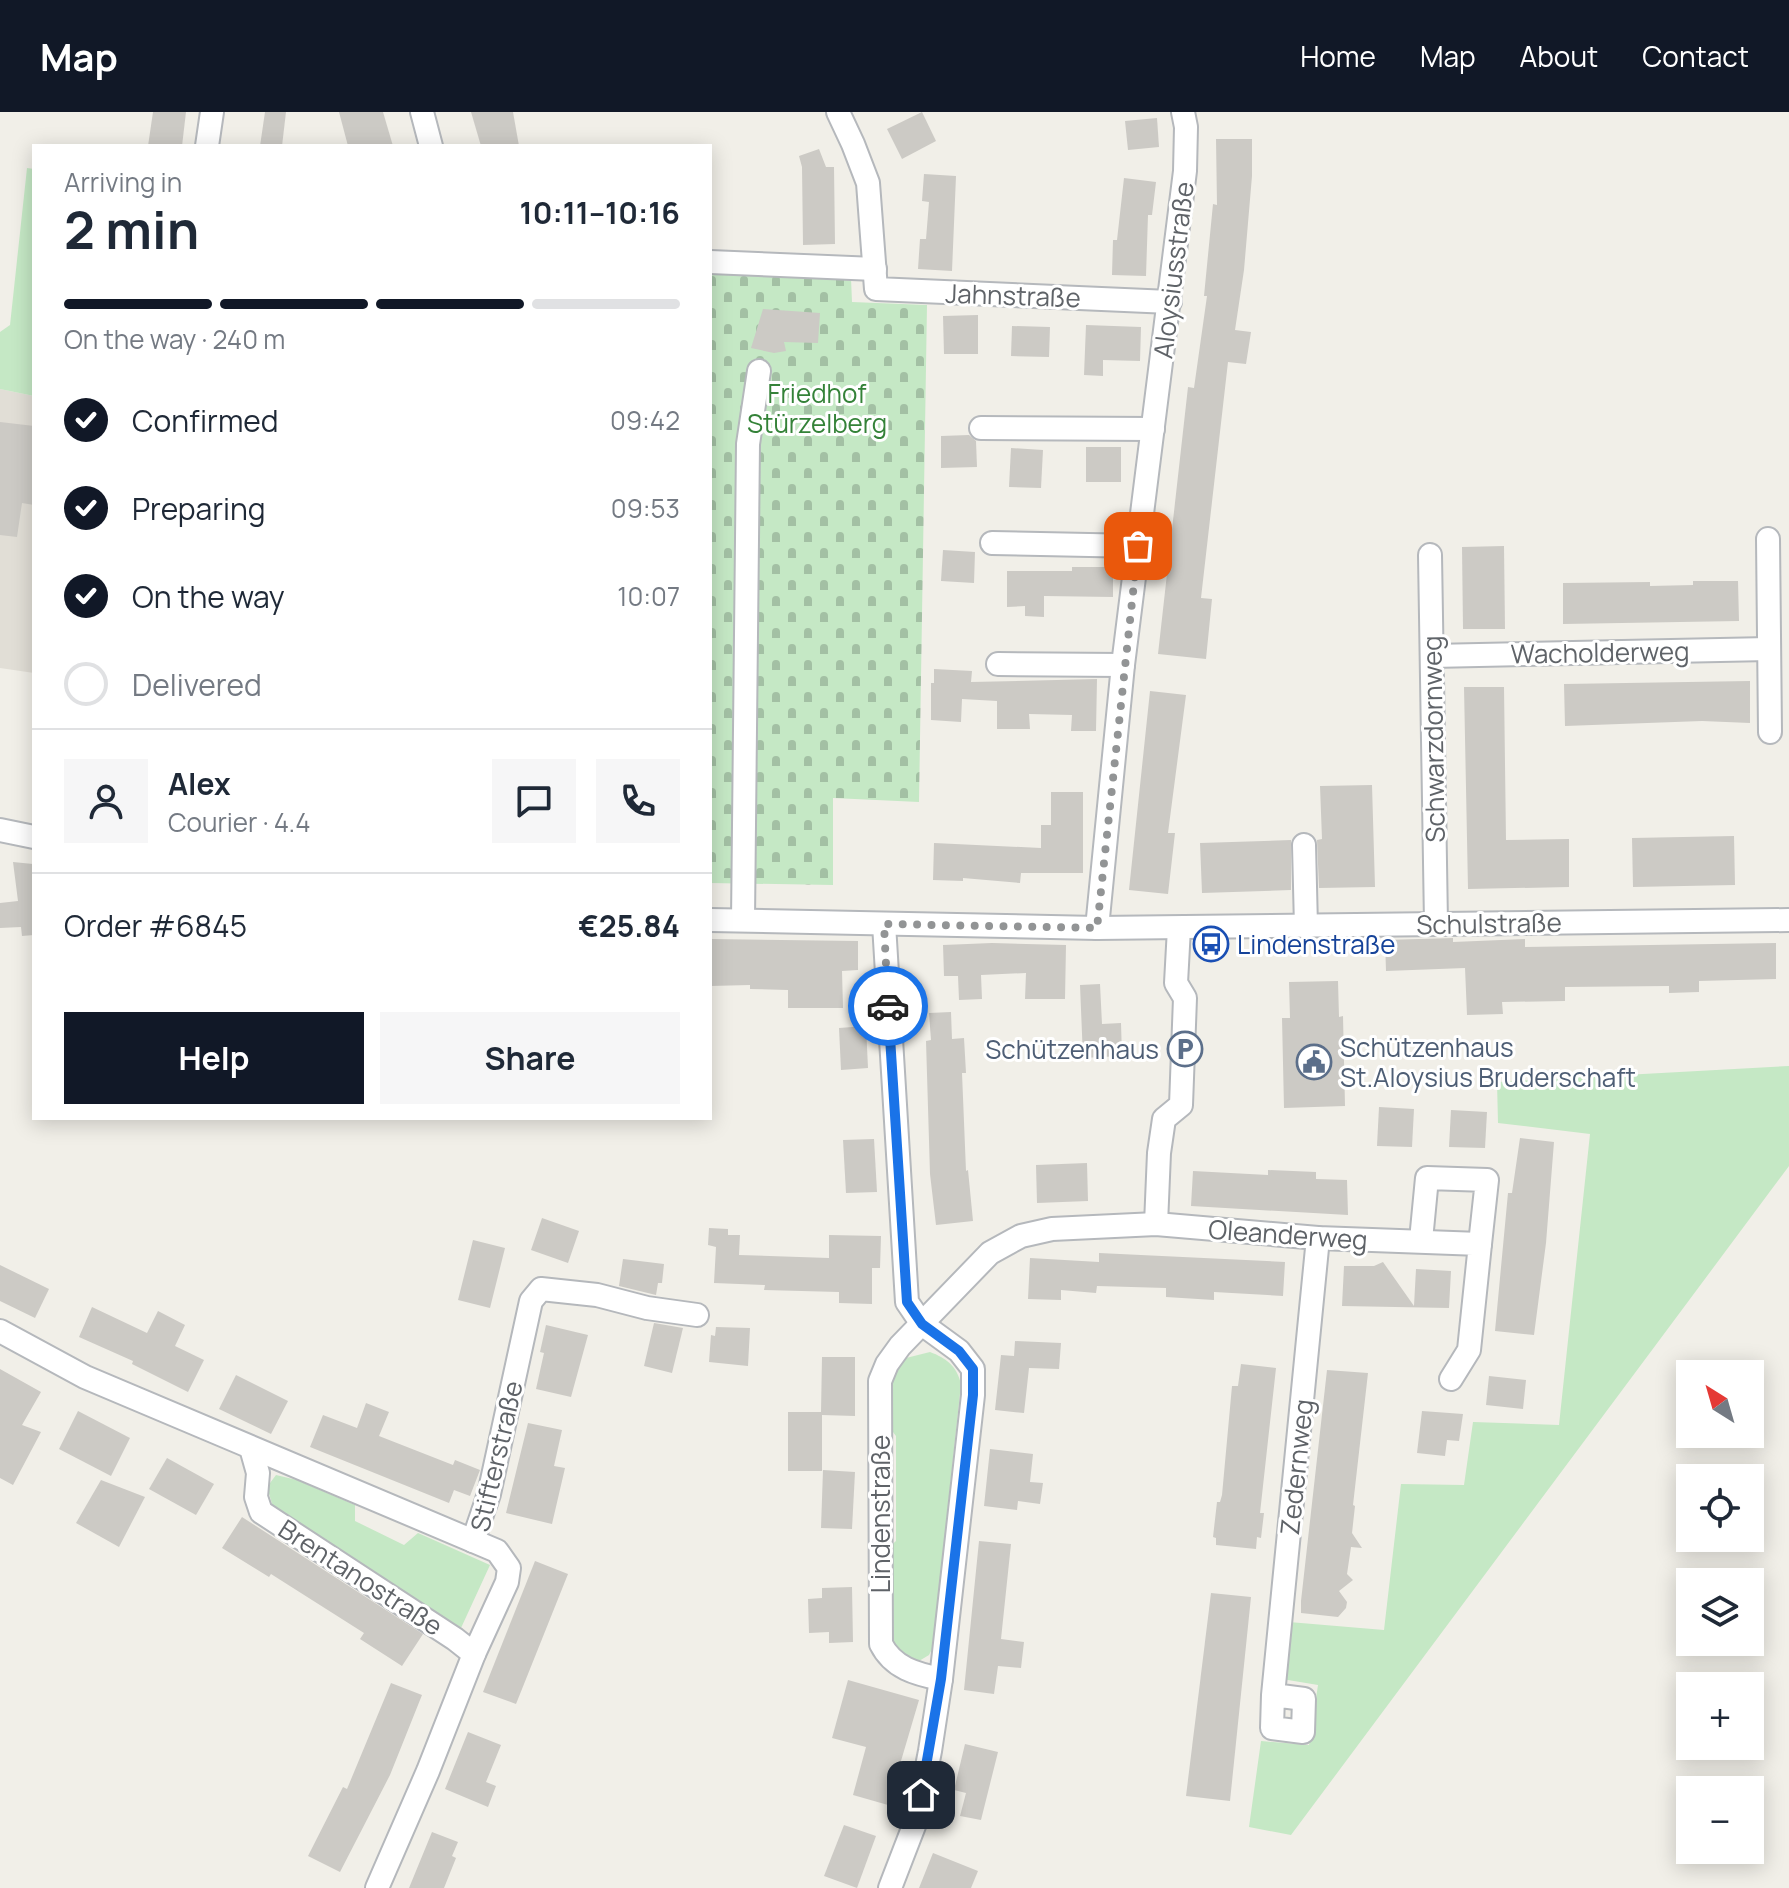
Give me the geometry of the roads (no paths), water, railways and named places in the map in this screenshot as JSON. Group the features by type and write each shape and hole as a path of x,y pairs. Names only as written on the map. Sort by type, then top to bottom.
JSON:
{"street":[{"path":"207,144 212,112"},
{"path":"422,112 430,144"},
{"path":"712,262 875,269 868,183 838,112"},
{"name":"Aloysiusstraße","path":"1097,928 1123,665 1185,171 1186,127 1183,112"},
{"name":"Jahnstraße","path":"875,269 876,289 1170,302"},
{"path":"743,920 748,444 759,371"},
{"path":"981,428 1153,429"},
{"path":"1768,539 1770,732"},
{"path":"992,543 1138,546"},
{"name":"Schwarzdornweg","path":"1430,555 1436,923"},
{"name":"Wacholderweg","path":"1432,656 1769,649"},
{"path":"998,664 1123,665"},
{"path":"0,830 32,837"},
{"path":"1304,845 1306,927"},
{"name":"Schulstraße","path":"712,920 1097,928 1789,920"},
{"path":"884,924 907,1302 922,1324 959,1351 973,1369 941,1679 917,1818 890,1888"},
{"path":"1156,1224 1159,1153 1164,1119 1181,1105 1185,998 1176,983 1179,928"},
{"path":"1421,1240 1427,1178 1487,1180 1469,1350 1451,1379"},
{"name":"Oleanderweg","path":"922,1324 990,1253 1021,1236 1052,1229 1156,1224 1318,1238 1480,1244"},
{"name":"Zedernweg","path":"1273,1695 1318,1238"},
{"name":"Stifterstraße","path":"377,1888 507,1582 509,1568 497,1551 473,1541 489,1494 531,1301 541,1289 597,1295 647,1308 697,1315"},
{"name":"Lindenstraße","path":"922,1324 900,1346 880,1381 881,1644 893,1662 918,1674 941,1679"},
{"path":"0,1331 85,1377 473,1541"},
{"name":"Brentanostraße","path":"251,1448 258,1473 256,1497 261,1512 474,1654"}],"place":[{"name":"Lindenstraße","path":"1211,944"},
{"name":"Schützenhaus","path":"1185,1049"},
{"name":"Schützenhaus St.Aloysius Bruderschaft","path":"1314,1062"}],"park label":[{"name":"Friedhof Stürzelberg","path":"817,408"}]}
